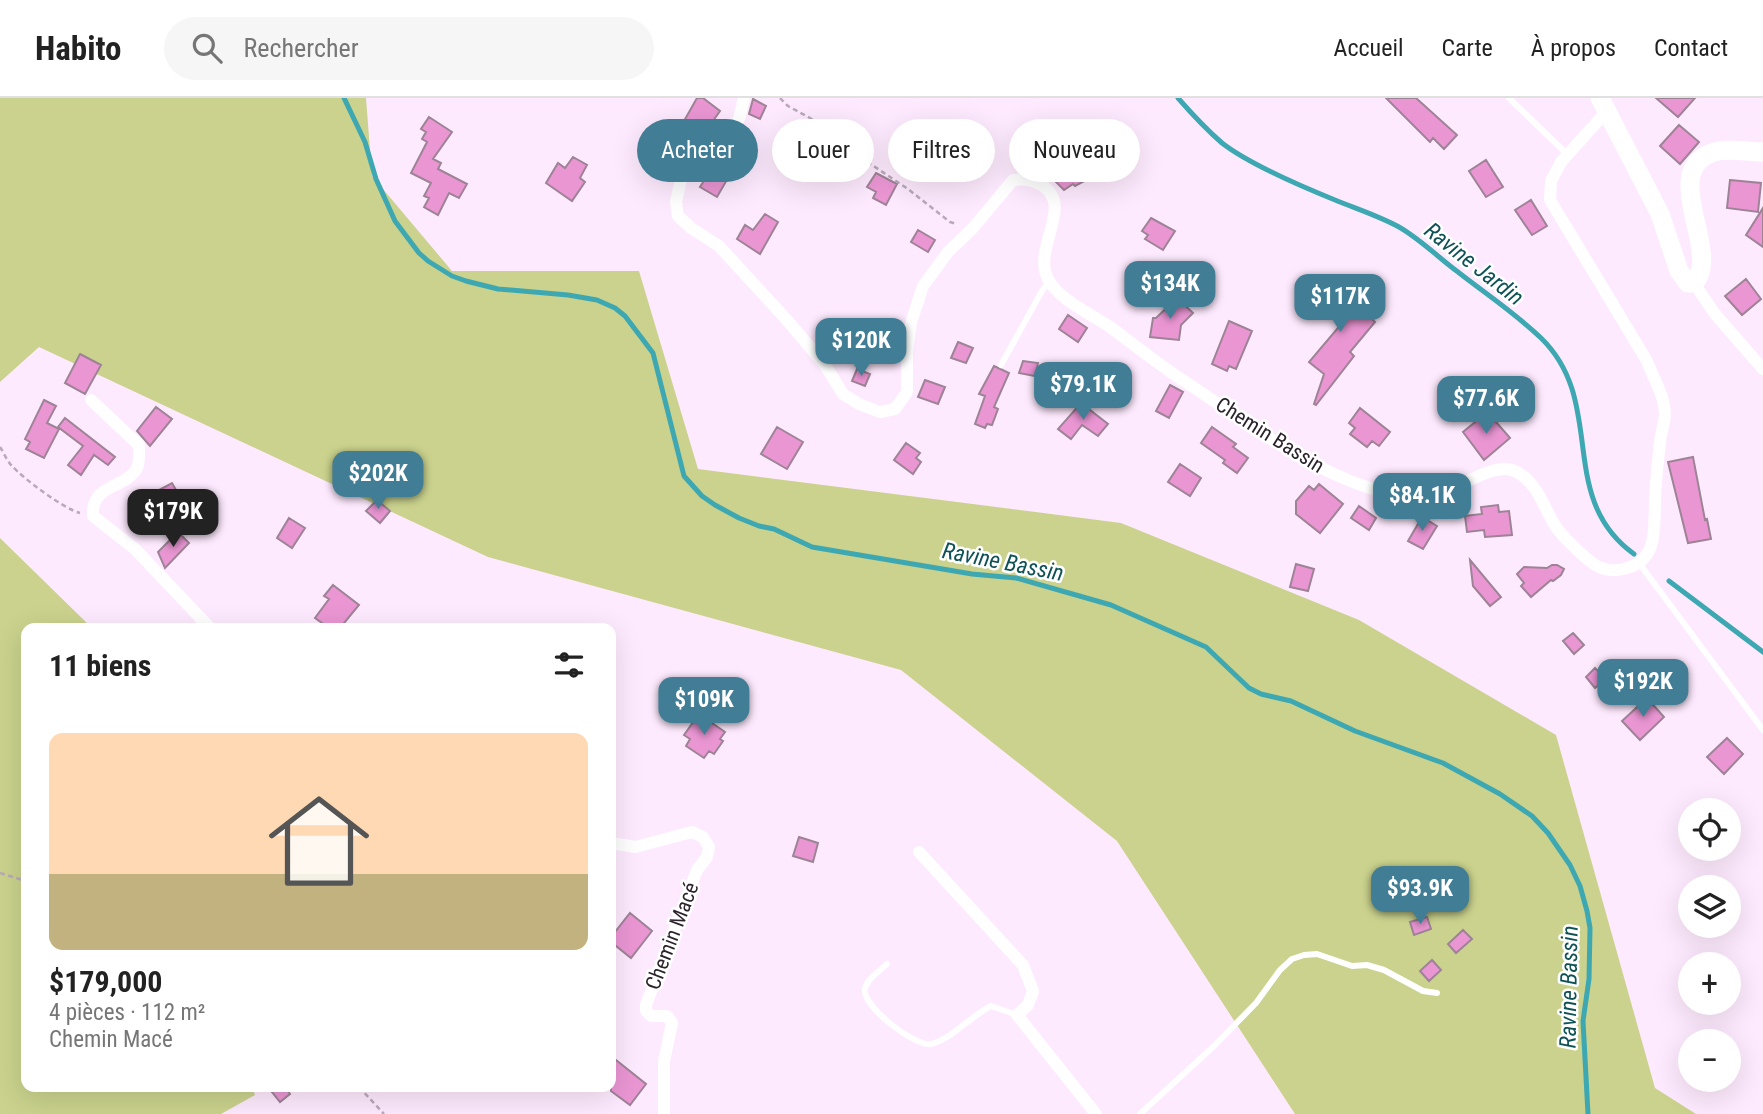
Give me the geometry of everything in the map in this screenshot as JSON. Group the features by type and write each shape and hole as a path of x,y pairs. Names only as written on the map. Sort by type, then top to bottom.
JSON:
{"street":[{"path":"744,98 739,119 719,142 682,175 676,202 678,216 719,246 825,365 843,394 859,404 880,412 895,410 907,392 907,351 911,323 923,286 948,252 973,228 1013,180 1036,181 1053,193 1055,213 1046,241 1045,262 1050,282"},
{"path":"1639,563 1645,559 1654,538 1655,500 1665,414 1660,389 1647,361 1550,200 1551,181 1603,105 1660,214 1679,271 1688,283 1694,283 1698,279 1701,259 1689,188 1695,166 1709,154 1728,151 1763,152"},
{"name":"Chemin Bassin","path":"1050,282 1056,291 1111,328 1153,361 1338,477 1375,491 1411,496 1434,495 1478,476 1509,469 1527,478 1557,529 1598,567 1616,570 1639,563"},
{"path":"1694,283 1715,314 1763,369"},
{"path":"91,400 139,445 136,469 129,477 99,495 92,505 93,516 135,549 205,623"},
{"name":"Chemin Macé","path":"616,844 635,847 692,832 703,837 709,847 707,858 697,870 646,1005 646,1011 651,1016 667,1016 672,1023 664,1061 664,1114"},
{"path":"919,852 1023,965 1033,991 1027,1005 1017,1015 1096,1114"}],"lane":[{"path":"1509,98 1568,155"},
{"path":"1001,365 1043,289 1050,282"},
{"path":"1639,563 1763,730"},
{"path":"1140,1114 1256,1003 1280,970 1292,960 1304,955 1317,954 1352,966 1367,965 1384,970 1423,991 1437,993"},
{"path":"887,964 870,980 865,988 865,995 881,1015 919,1043 929,1045 943,1040 976,1013 991,1006 1017,1015"}],"path":[{"path":"780,98 788,106 830,129 833,139 908,189 950,222 973,228"},
{"path":"0,447 11,466 51,497 72,511 93,516"},
{"path":"0,873 21,879"},
{"path":"364,1092 384,1114"}],"green space":[{"path":"0,98 366,98 372,176 452,271 639,271 698,469 1121,523 1359,620 1556,735 1655,1088 1696,1114 1295,1114 1117,841 901,670 488,557 39,347 0,382"},
{"path":"0,538 87,623 21,623 21,1092 254,1092 255,1095 221,1114 0,1114"}],"building":[{"path":"697,98 703,98 720,111 714,119 685,119"},
{"path":"1386,98 1416,98 1457,135 1444,149 1433,138 1430,142"},
{"path":"1656,98 1695,98 1678,117"},
{"path":"753,99 766,106 760,119 749,114"},
{"path":"429,117 452,132 433,159 441,163 438,169 467,184 459,198 449,193 438,215 424,207 429,198 424,196 431,183 411,173 427,142 422,139 426,132 421,129"},
{"path":"1679,125 1699,142 1680,164 1660,146"},
{"path":"573,157 587,165 580,178 585,182 572,201 546,183 558,163 565,168"},
{"path":"1486,160 1503,187 1486,197 1469,171"},
{"path":"876,173 888,179 888,182 897,184 886,205 873,198 876,192 867,187 870,182 874,182"},
{"path":"1730,180 1761,183 1758,212 1727,208"},
{"path":"703,182 726,182 717,197 700,187"},
{"path":"1056,182 1082,182 1075,186 1073,184 1064,190"},
{"path":"1531,200 1547,226 1532,235 1515,210"},
{"path":"1763,208 1763,247 1746,235"},
{"path":"765,214 778,222 760,254 737,239 745,225 753,230"},
{"path":"1151,218 1175,231 1163,250 1145,239 1148,235 1142,231"},
{"path":"918,230 935,240 928,252 911,242"},
{"path":"1746,279 1761,299 1742,315 1725,296"},
{"path":"1332,280 1355,300 1358,296 1370,305 1365,312 1375,322 1350,352 1354,356 1316,405 1314,404 1324,374 1309,362 1343,322 1316,298"},
{"path":"1177,298 1193,313 1181,325 1179,340 1150,337 1153,318"},
{"path":"1068,315 1087,328 1078,342 1059,329"},
{"path":"1229,321 1252,331 1236,369 1229,366 1227,371 1212,364"},
{"path":"958,342 973,348 966,363 951,358"},
{"path":"80,354 101,365 85,394 65,383"},
{"path":"1023,361 1038,363 1035,376 1019,373"},
{"path":"994,366 1009,373 994,407 998,409 992,425 987,424 985,428 975,424 985,396 979,394"},
{"path":"857,369 870,374 865,386 852,381"},
{"path":"925,380 945,387 938,404 918,397"},
{"path":"1170,385 1183,392 1169,418 1156,411"},
{"path":"44,400 56,406 47,423 59,429 44,458 26,449 30,442 25,439"},
{"path":"1081,403 1108,424 1098,436 1082,425 1071,439 1058,429"},
{"path":"156,407 172,419 150,446 137,431"},
{"path":"1360,408 1390,432 1379,446 1372,441 1367,447 1350,434 1355,428 1349,423"},
{"path":"1489,414 1510,438 1484,460 1463,432"},
{"path":"65,418 115,457 108,465 94,455 81,475 68,465 83,446 58,427"},
{"path":"777,427 803,442 787,469 761,454"},
{"path":"1212,427 1236,444 1233,447 1248,458 1237,473 1223,463 1225,460 1201,443"},
{"path":"906,443 920,453 916,458 921,462 913,474 894,460"},
{"path":"1693,457 1711,539 1688,543 1668,462"},
{"path":"1180,464 1201,478 1190,496 1168,482"},
{"path":"172,483 185,506 159,521 146,497"},
{"path":"1319,484 1343,504 1320,533 1296,514 1296,501 1309,486 1314,490"},
{"path":"377,500 390,511 380,523 366,511"},
{"path":"1498,505 1499,512 1509,511 1512,535 1485,537 1484,530 1467,532 1465,516 1482,514 1481,507"},
{"path":"1359,506 1376,518 1369,530 1351,518"},
{"path":"1422,517 1437,526 1423,549 1408,541"},
{"path":"289,518 305,528 292,548 277,538"},
{"path":"178,532 189,543 165,568 158,552"},
{"path":"1470,560 1501,597 1490,606 1473,586"},
{"path":"1296,564 1314,569 1308,591 1290,587"},
{"path":"1552,565 1564,569 1561,575 1531,597 1521,586 1524,583 1517,574 1524,567 1547,568"},
{"path":"333,585 359,605 344,623 322,623 315,618 329,599 324,596"},
{"path":"1573,633 1584,645 1574,654 1563,641"},
{"path":"1595,668 1606,679 1595,688 1586,677"},
{"path":"1647,698 1664,717 1640,740 1622,721"},
{"path":"699,714 725,732 720,739 723,741 714,754 709,751 704,758 686,746 690,739 684,735"},
{"path":"1727,738 1743,754 1724,774 1707,757"},
{"path":"799,837 818,843 813,862 793,856"},
{"path":"630,913 652,931 631,958 616,946 616,931"},
{"path":"1427,917 1431,929 1414,935 1410,922"},
{"path":"1463,930 1472,939 1456,953 1448,944"},
{"path":"1432,960 1441,970 1429,981 1420,971"},
{"path":"616,1060 646,1084 630,1105 612,1092 616,1092"},
{"path":"272,1092 289,1092 290,1094 280,1102"}],"waterway":[{"name":"Ravine Bassin","path":"344,98 365,142 376,179 395,221 428,261 466,281 498,289 597,300 625,316 653,353 684,476 702,496 715,505 739,518 774,529 812,547 972,574 1016,578 1111,605 1206,647 1249,688 1261,694 1291,701 1355,731 1443,763 1500,794 1532,816 1548,833 1570,865 1580,886 1587,911 1590,928 1589,979 1583,1021 1588,1114"},
{"name":"Ravine Jardin","path":"1178,98 1222,143 1247,159 1292,182 1384,219 1407,232 1541,338 1561,364 1573,391 1588,478 1596,505 1610,531 1634,554"},
{"name":"Ravine Jardin","path":"1669,581 1763,652"}]}
